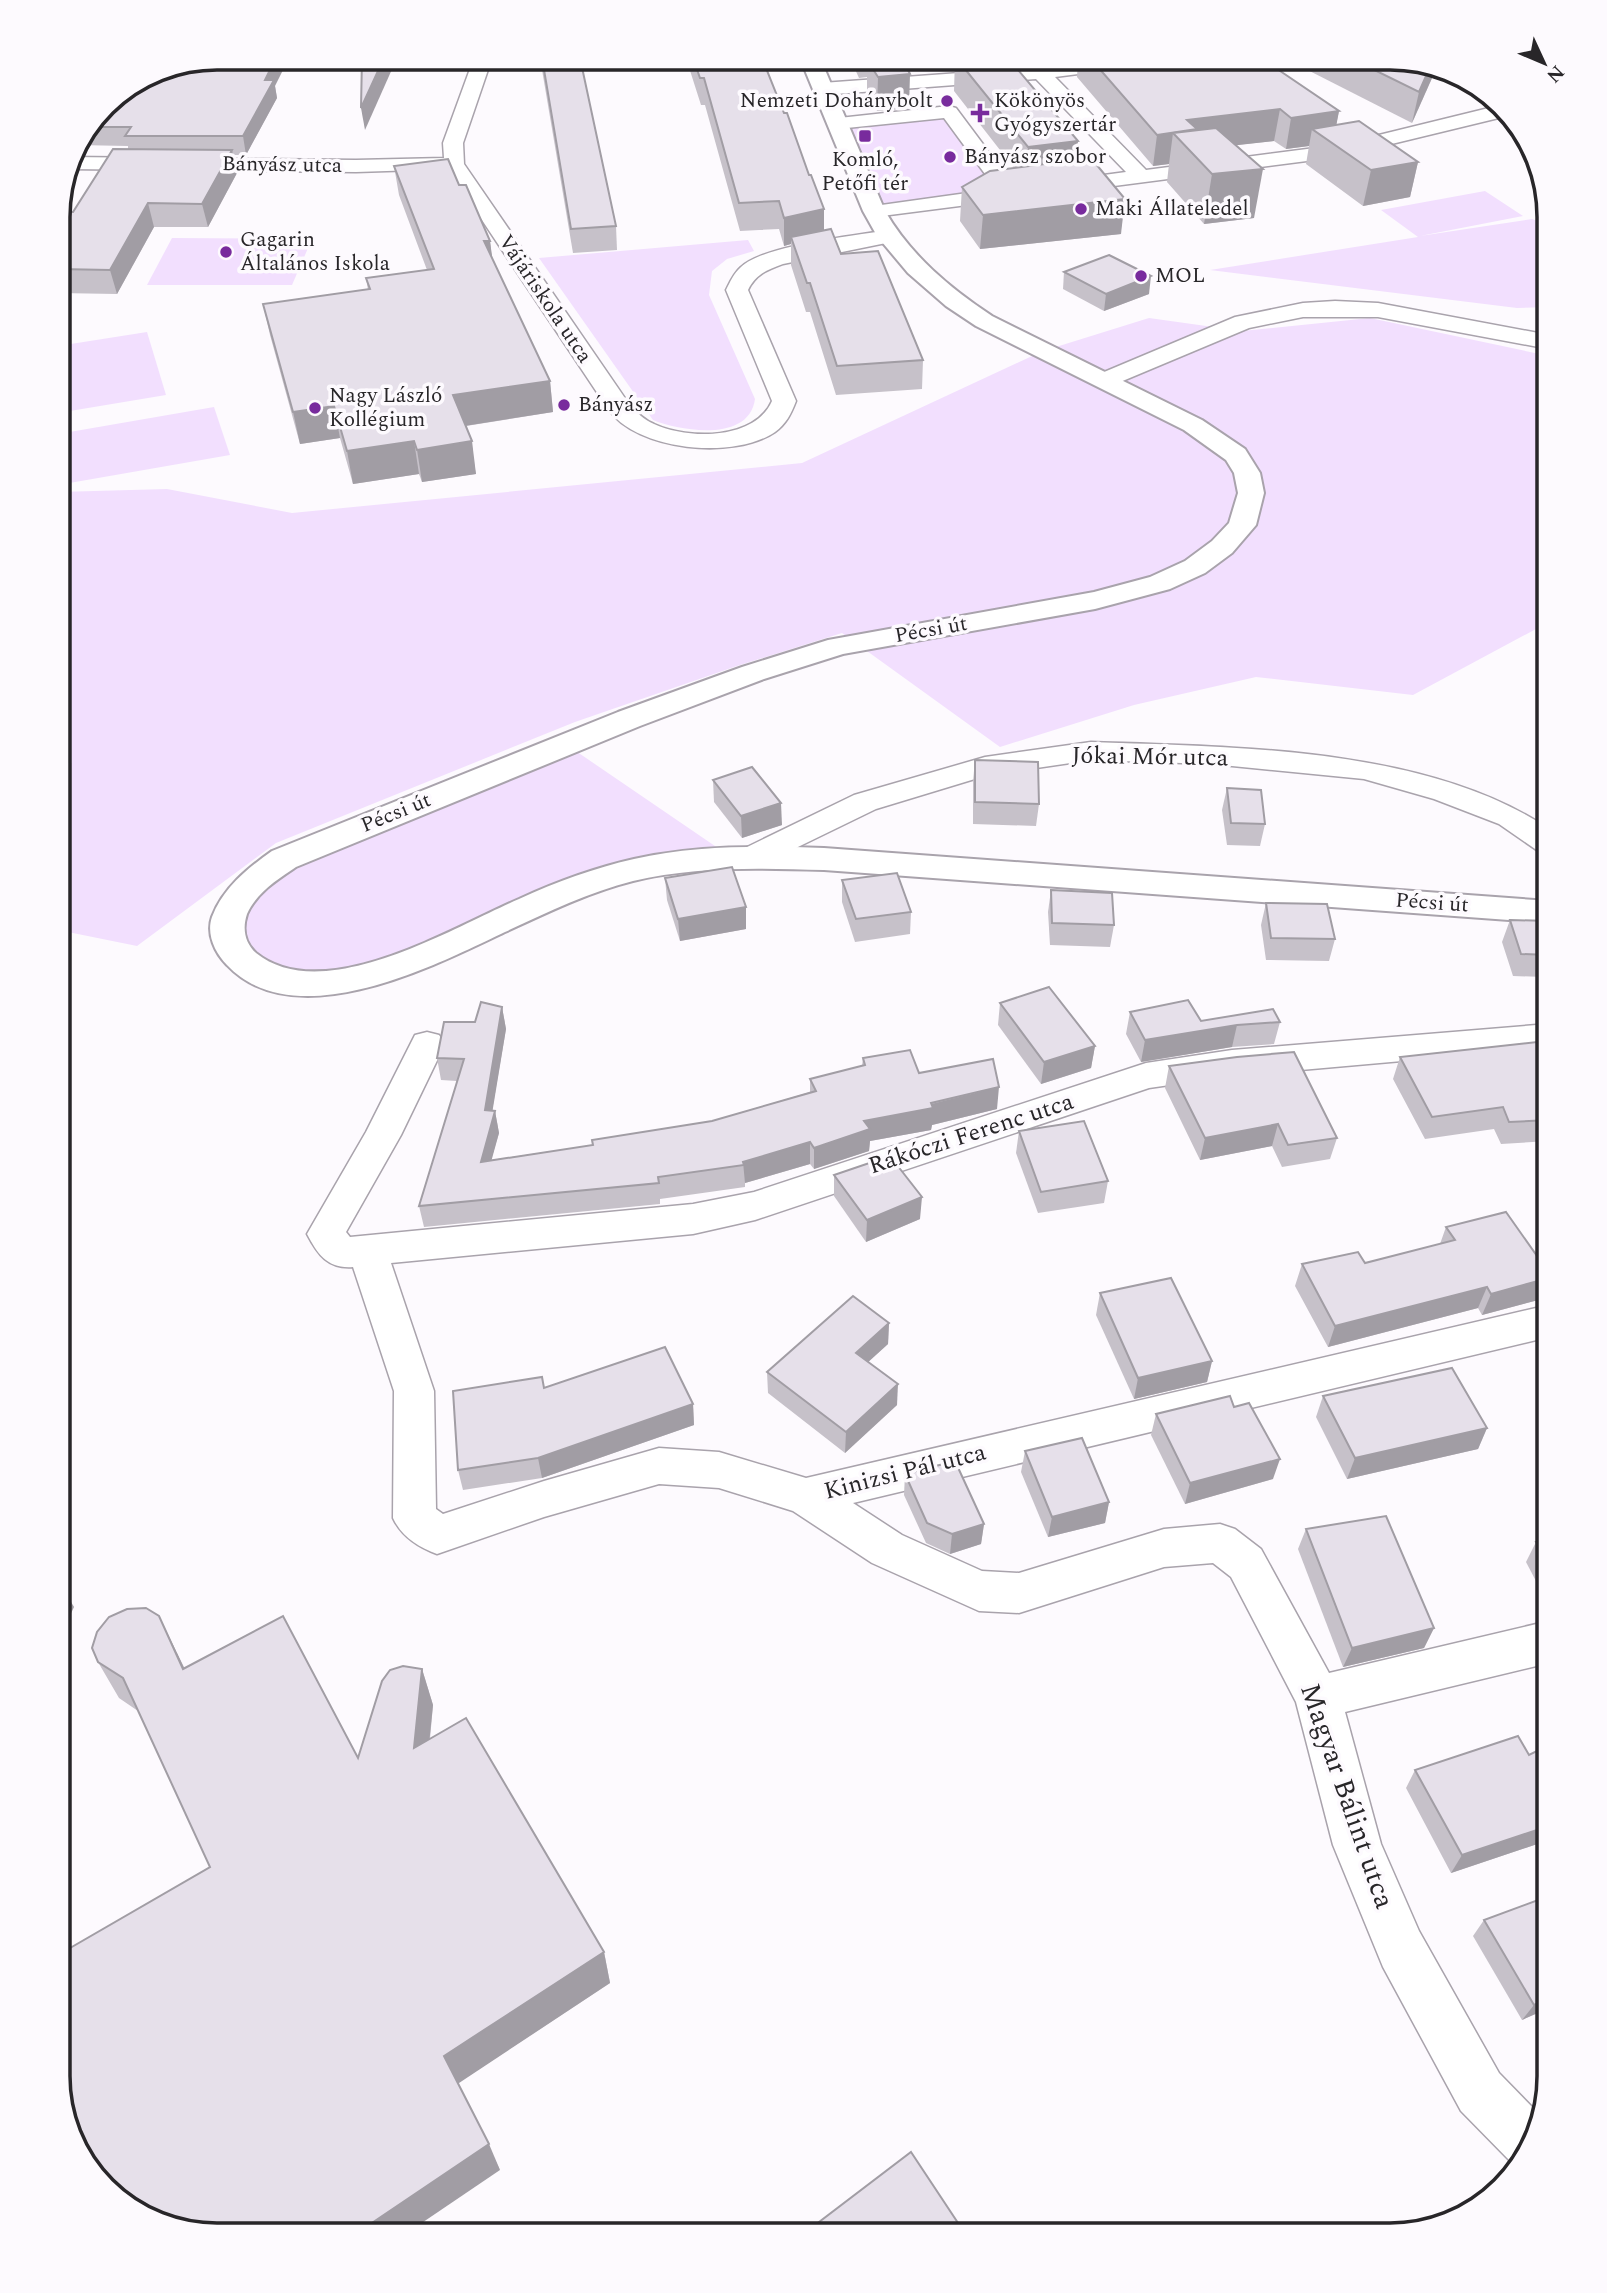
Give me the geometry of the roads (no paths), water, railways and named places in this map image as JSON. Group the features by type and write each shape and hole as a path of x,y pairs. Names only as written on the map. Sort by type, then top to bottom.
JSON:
{"main road":[{"name":"Pécsi út","path":"815,70 881,223 916,268 954,301 984,321 1105,380 1221,442 1236,455 1247,472 1251,493 1242,525 1222,547 1195,567 1160,583 1095,600 838,646 640,714 284,859 256,878 235,902 227,923 229,945 241,959 260,974 298,984 351,980 402,964 568,891 599,881 656,867 752,857 824,859 1537,911"}],"street":[{"path":"454,164 453,143 479,70"},
{"path":"923,70 929,82"},
{"path":"822,89 1060,70"},
{"path":"1041,72 1142,177"},
{"path":"837,123 949,112 1009,194"},
{"path":"881,223 1009,194 1338,151 1494,113"},
{"name":"Bányász utca","path":"80,163 356,166 454,164"},
{"name":"Vájáriskola utca","path":"454,164 620,409 631,420 649,431 687,441 748,435 773,423 783,412 785,401 737,290 749,272 881,223"},
{"path":"1105,380 1243,322 1303,310 1378,310 1537,340"},
{"name":"Jókai Mór utca","path":"752,857 865,802 985,766 1091,751 1213,755 1365,770 1445,792 1510,817 1537,836"},
{"name":"Rákóczi Ferenc utca","path":"427,1044 383,1135 326,1234 341,1253 693,1219 755,1206 1146,1076 1232,1063 1537,1037"},
{"name":"Kinizsi Pál utca","path":"369,1251 376,1281 414,1391 415,1518 437,1535 544,1499 659,1465 719,1470 806,1496 1537,1324"},
{"name":"Magyar Bálint utca","path":"806,1496 887,1549 979,1591 1019,1594 1164,1548 1220,1543 1246,1563 1318,1697 1357,1845 1401,1949 1480,2092 1524,2137"},
{"path":"1318,1697 1537,1645"}],"place":[{"name":"Nemzeti Dohánybolt","path":"947,101"},
{"name":"Kökönyös Gyógyszertár","path":"980,113"},
{"name":"Komló, Petőfi tér","path":"865,136"},
{"name":"Bányász szobor","path":"950,157"},
{"name":"Maki Állateledel","path":"1081,209"},
{"name":"Gagarin Általános Iskola","path":"226,252"},
{"name":"MOL","path":"1141,276"},
{"name":"Bányász","path":"564,405"},
{"name":"Nagy László Kollégium","path":"315,408"}]}
